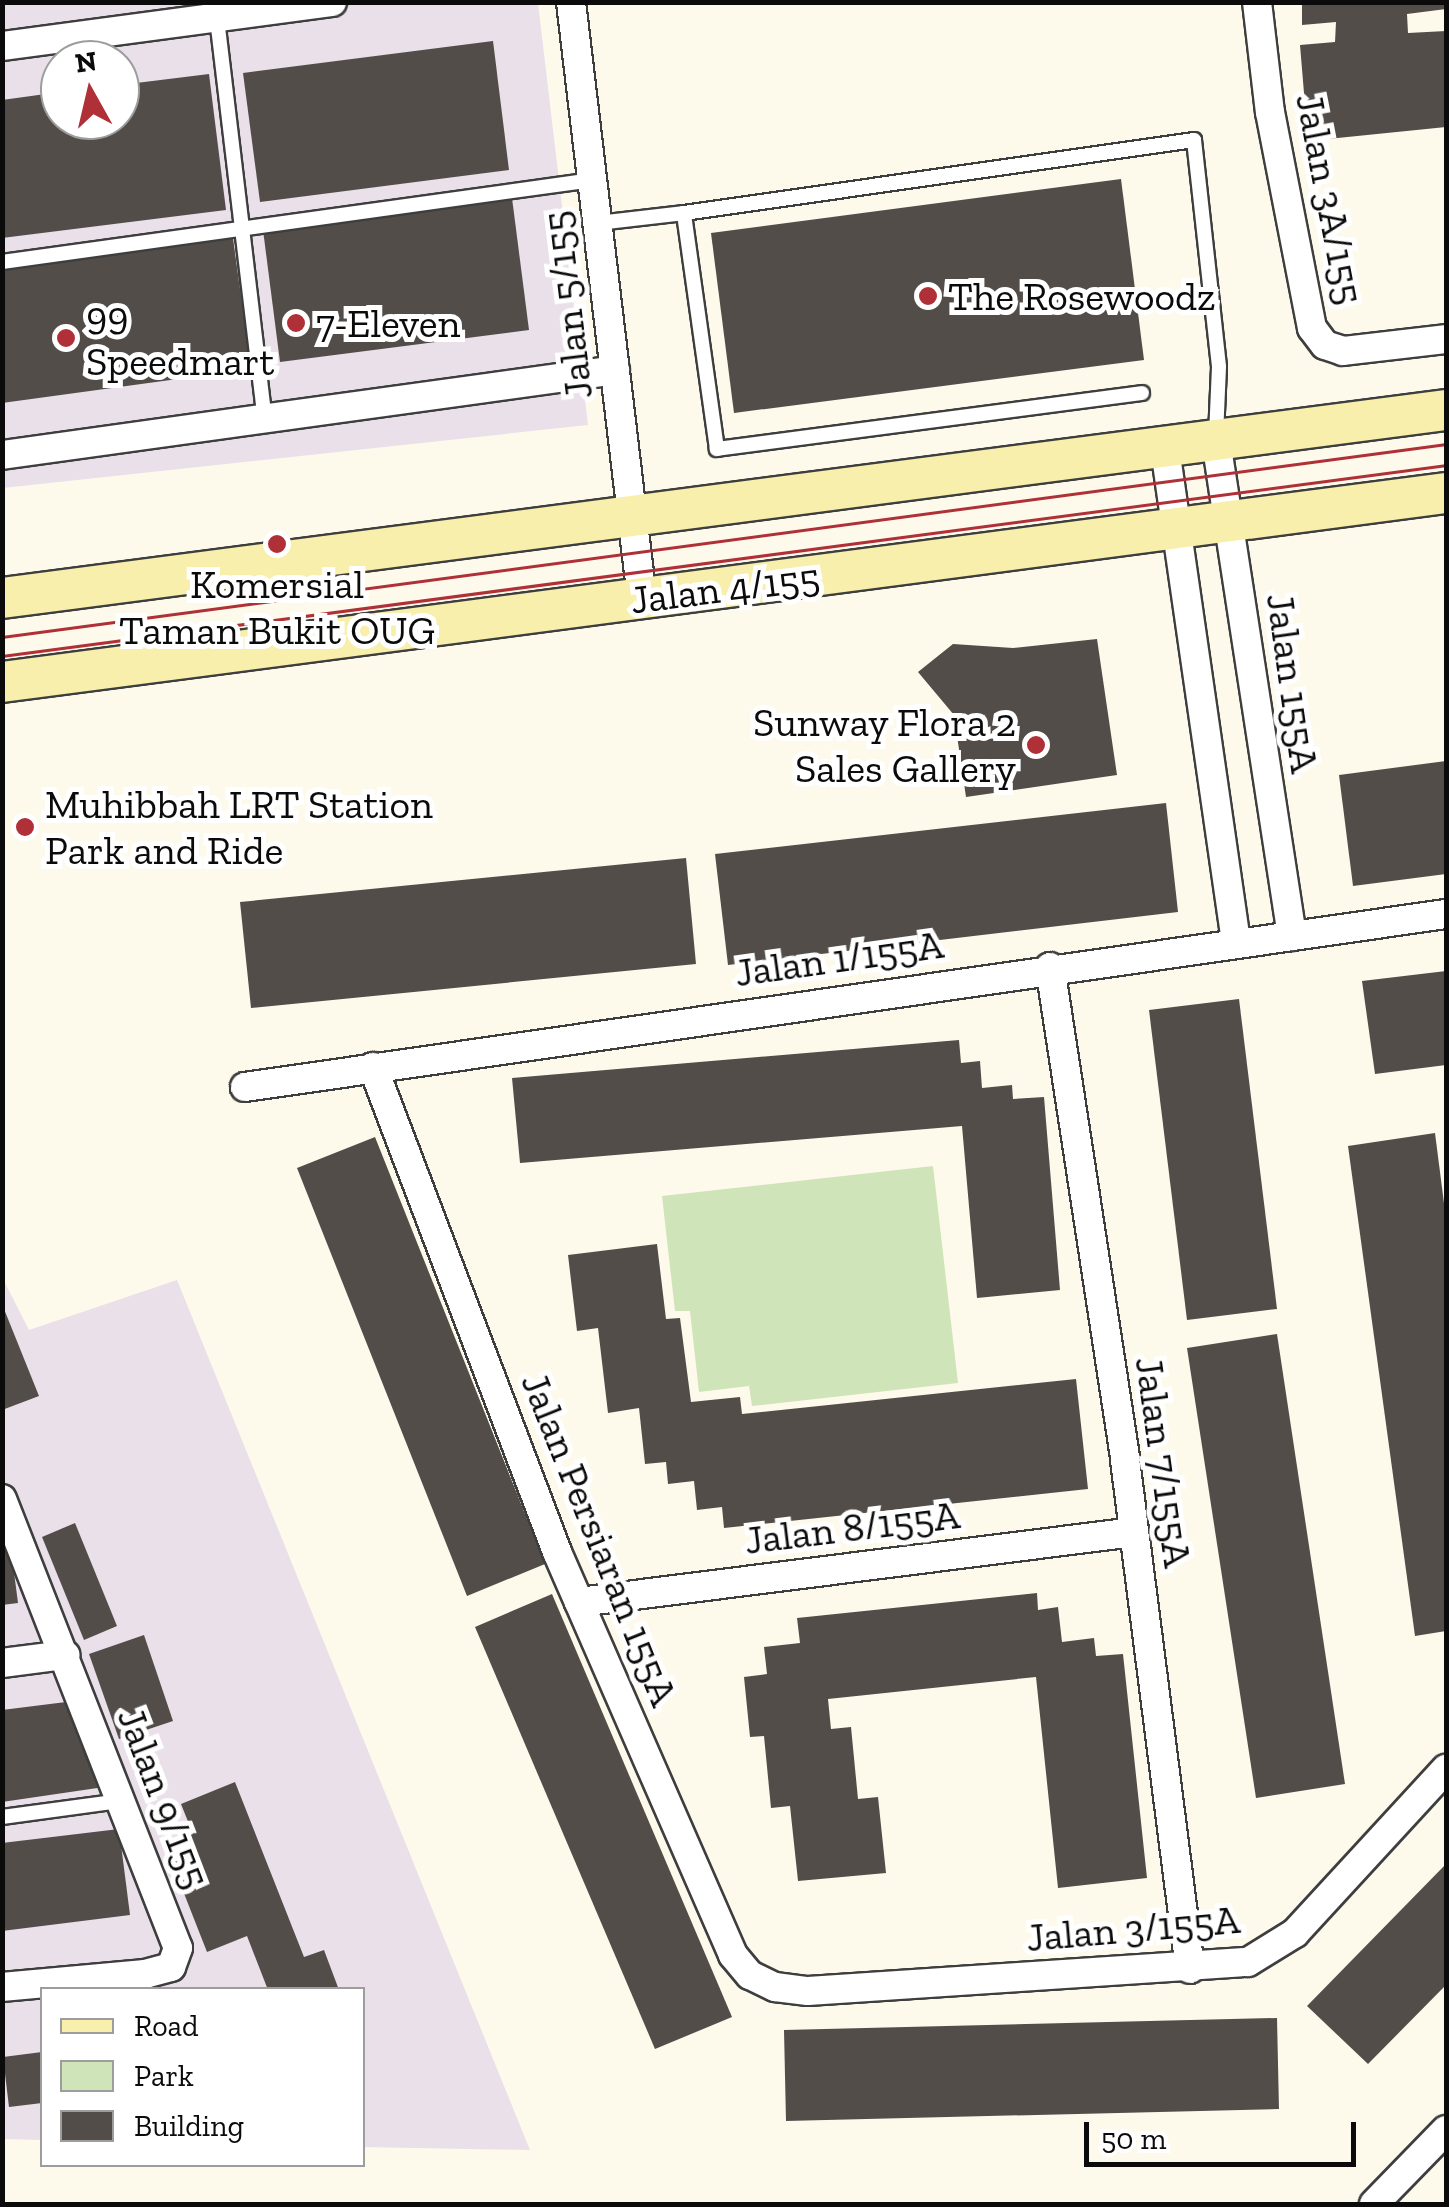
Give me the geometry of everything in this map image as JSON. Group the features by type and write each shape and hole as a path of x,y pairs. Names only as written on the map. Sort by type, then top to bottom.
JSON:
{"street":[{"path":"2,46 215,10 332,2"},
{"name":"Jalan 5/155","path":"572,2 642,598"},
{"name":"Jalan 3A/155","path":"1257,2 1270,112 1312,328 1325,345 1344,351 1446,339"},
{"path":"2,455 614,370"},
{"path":"2,598 632,512 1446,410"},
{"name":"Jalan 155A","path":"1216,441 1292,936"},
{"path":"1165,448 1236,942"},
{"name":"Jalan 4/155","path":"2,682 1446,493"},
{"name":"Jalan 1/155A","path":"245,1087 1050,967 1446,914"},
{"name":"Jalan 7/155A","path":"1050,967 1134,1532 1190,1969"},
{"name":"Jalan Persiaran 155A","path":"373,1067 579,1602 733,1955 750,1975 775,1987 808,1990"},
{"name":"Jalan 9/155","path":"2,1986 145,1974 178,1958 125,1800 3,1499"},
{"name":"Jalan 8/155A","path":"579,1602 1134,1532"},
{"path":"2,1663 65,1655"},
{"name":"Jalan 3/155A","path":"808,1990 1190,1969 1271,1952 1446,1770"},
{"path":"1374,2204 1446,2130"}],"lane":[{"path":"215,10 265,419"},
{"path":"598,223 1194,140 1219,368 1216,441"},
{"path":"2,262 592,180"},
{"path":"684,213 718,449 1142,394"},
{"path":"2,1818 125,1800"}],"shaded area":[{"path":"2,3 538,3 588,425 3,488"},
{"path":"2,1277 29,1330 177,1280 530,2150 365,2147 365,1987 40,1987 40,2140 3,2139"}],"green space":[{"path":"933,1166 958,1383 752,1406 749,1386 699,1392 690,1311 675,1311 662,1196"}],"building":[{"path":"1302,2 1446,2 1446,9 1407,14 1408,33 1446,31 1446,127 1308,141 1300,45 1335,42 1336,22 1302,25"},
{"path":"493,41 509,170 260,202 243,73"},
{"path":"209,74 226,210 2,238 2,100 40,95 40,140 140,140 140,83"},
{"name":"The Rosewoodz","path":"1121,179 1144,360 734,413 711,233"},
{"path":"512,198 529,330 280,362 263,230"},
{"path":"232,231 251,369 2,403 2,263"},
{"name":"Sunway Flora 2 Sales Gallery","path":"1097,639 1117,775 966,797 954,715 918,672 953,644 1013,648"},
{"path":"1446,761 1446,874 1353,886 1339,775"},
{"path":"1166,803 1178,912 728,965 715,854"},
{"path":"686,858 696,964 251,1008 240,902"},
{"path":"1446,971 1446,1065 1375,1074 1362,981"},
{"path":"1239,999 1277,1309 1187,1320 1149,1010"},
{"path":"959,1040 961,1063 980,1061 982,1088 1012,1085 1013,1099 1044,1097 1060,1290 977,1298 962,1126 520,1163 512,1078"},
{"path":"1435,1133 1446,1219 1446,1631 1415,1636 1348,1146"},
{"path":"375,1137 545,1564 467,1596 297,1168"},
{"path":"657,1244 666,1319 680,1318 691,1402 740,1397 742,1414 1076,1379 1088,1489 724,1528 722,1507 697,1510 694,1481 668,1484 666,1462 645,1464 639,1408 608,1413 598,1328 577,1331 568,1255"},
{"path":"2,1304 39,1396 2,1410"},
{"path":"1277,1334 1345,1784 1256,1798 1187,1348"},
{"path":"7,1518 18,1603 2,1605 2,1519"},
{"path":"75,1523 117,1626 84,1640 42,1537"},
{"path":"1037,1593 1038,1610 1058,1607 1062,1642 1094,1638 1096,1656 1123,1654 1147,1878 1058,1888 1036,1677 828,1699 831,1729 851,1727 858,1799 878,1797 886,1873 798,1881 790,1806 771,1808 764,1736 750,1737 744,1677 767,1674 764,1647 800,1643 797,1618"},
{"path":"552,1594 732,2017 655,2049 475,1627"},
{"path":"144,1635 173,1721 119,1739 89,1654"},
{"path":"74,1701 111,1786 2,1802 2,1710"},
{"path":"235,1782 304,1957 324,1950 338,1987 267,1987 247,1936 207,1952 165,1845 193,1834 181,1804"},
{"path":"119,1829 130,1915 2,1931 2,1843"},
{"path":"1446,1864 1446,1985 1368,2064 1307,2006"},
{"path":"1277,2018 1279,2109 786,2121 784,2030"},
{"path":"40,2052 40,2103 9,2107 3,2057"}],"tram line":[{"path":"2,637 1446,444"},
{"path":"2,656 1446,465"}],"place":[{"name":"The Rosewoodz","path":"928,296"},
{"name":"7-Eleven","path":"296,323"},
{"name":"99 Speedmart","path":"66,338"},
{"name":"Komersial Taman Bukit OUG","path":"277,544"},
{"name":"Sunway Flora 2 Sales Gallery","path":"1036,745"},
{"name":"Muhibbah LRT Station Park and Ride","path":"25,827"}]}
